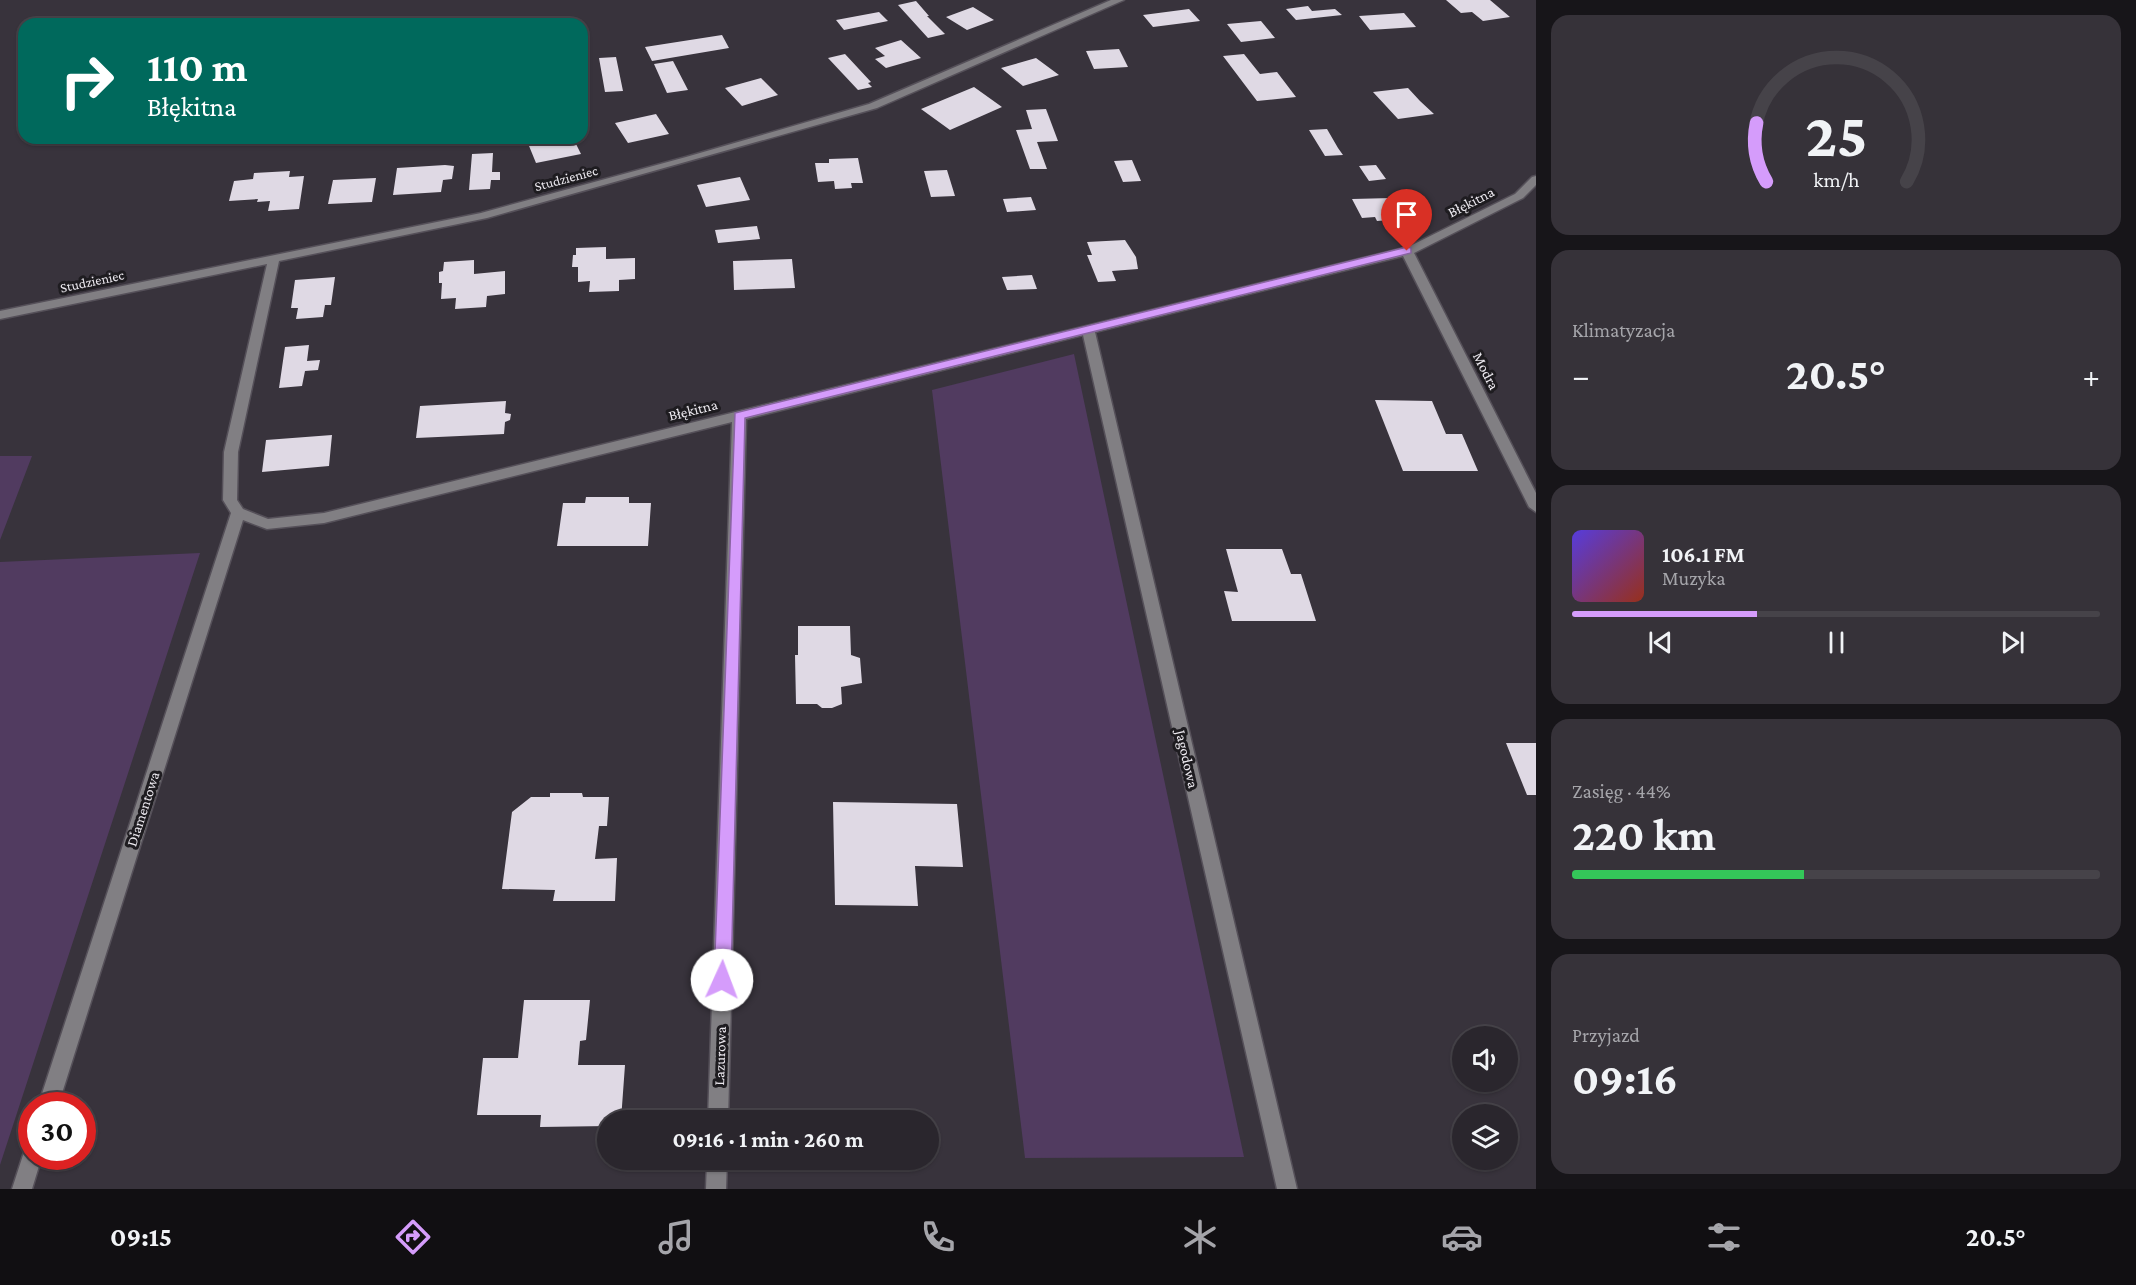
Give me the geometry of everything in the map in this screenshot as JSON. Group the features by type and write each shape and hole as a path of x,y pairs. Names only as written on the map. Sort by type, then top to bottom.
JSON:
{"street":[{"name":"Studzieniec","path":"0,315 483,216 690,159 873,106 1119,0"},
{"name":"Błękitna","path":"238,513 267,524 324,518 1407,251 1519,196 1536,179"},
{"name":"Modra","path":"1407,251 1536,507"},
{"path":"238,513 230,500 231,452 274,258"},
{"name":"Jagodowa","path":"1088,330 1287,1189"},
{"name":"Lazurowa","path":"718,1110 739,416"},
{"name":"Diamentowa","path":"52,1092 238,513"},
{"path":"22,1189 28,1170"},
{"path":"716,1189 717,1170"}],"shaded area":[{"path":"1074,354 1244,1157 1025,1158 932,390"},
{"path":"0,456 32,456 0,540"},
{"path":"200,553 24,1092 18,1092 18,1110 0,1165 0,562"}],"building":[{"path":"1446,0 1490,0 1510,17 1483,21 1472,12 1461,13"},
{"path":"916,1 945,34 928,38 898,5"},
{"path":"1308,6 1312,11 1335,9 1342,15 1296,20 1286,9"},
{"path":"973,7 994,20 967,30 946,17"},
{"path":"1189,9 1200,21 1153,27 1143,15"},
{"path":"879,12 888,21 844,30 836,20"},
{"path":"1404,13 1416,27 1370,30 1359,16"},
{"path":"1261,21 1275,38 1241,42 1227,24"},
{"path":"722,35 729,48 652,61 645,47"},
{"path":"901,40 921,58 886,68 875,59 885,56 875,48"},
{"path":"1119,49 1128,67 1094,69 1086,51"},
{"path":"845,54 871,82 868,83 872,87 858,90 828,58"},
{"path":"1244,54 1260,74 1277,72 1296,97 1257,101 1223,56"},
{"path":"616,57 623,91 605,92 599,58"},
{"path":"1036,58 1059,75 1023,86 1001,68"},
{"path":"673,61 688,90 667,93 654,64"},
{"path":"761,78 778,95 742,106 725,88"},
{"path":"974,87 1002,107 950,130 921,109"},
{"path":"1408,88 1434,114 1398,119 1373,92"},
{"path":"1046,109 1058,141 1037,142 1047,169 1030,169 1016,130 1032,129 1026,110"},
{"path":"656,114 669,134 628,143 615,123"},
{"path":"1327,129 1343,155 1325,156 1309,130"},
{"path":"528,144 576,144 581,154 536,163"},
{"path":"493,153 492,172 500,172 500,180 491,180 490,189 469,190 472,154"},
{"path":"858,158 863,183 851,183 852,188 835,189 834,181 818,182 815,163 829,163 829,159"},
{"path":"1132,160 1141,181 1123,182 1114,161"},
{"path":"1376,165 1386,179 1369,181 1359,166"},
{"path":"454,166 452,179 443,180 441,192 393,195 397,168"},
{"path":"947,170 955,196 931,197 924,171"},
{"path":"290,171 289,177 304,176 299,209 268,211 270,201 257,202 258,199 229,201 234,181 253,179 254,173"},
{"path":"740,177 750,200 706,207 697,185"},
{"path":"376,178 372,202 328,204 333,180"},
{"path":"1031,197 1036,210 1007,212 1003,199"},
{"path":"1392,198 1403,217 1387,217 1389,220 1377,221 1375,217 1362,218 1352,199"},
{"path":"757,226 760,239 718,243 715,230"},
{"path":"1125,240 1136,257 1138,269 1112,271 1116,281 1098,282 1087,255 1092,255 1087,242"},
{"path":"606,247 606,259 635,258 635,279 619,280 619,291 589,292 590,281 578,282 578,267 572,267 573,255 576,255 576,248"},
{"path":"792,259 795,288 734,290 733,261"},
{"path":"474,260 474,274 505,271 505,294 487,296 486,307 455,309 456,298 441,299 442,283 439,283 439,272 443,271 444,262"},
{"path":"1032,275 1037,289 1007,290 1002,277"},
{"path":"335,277 331,305 325,305 323,317 296,319 298,308 291,308 295,280"},
{"path":"309,345 307,361 320,360 318,370 305,371 302,386 279,388 285,347"},
{"path":"1375,400 1432,401 1446,434 1462,434 1478,471 1403,471"},
{"path":"506,401 505,413 511,414 510,420 505,422 504,434 416,438 420,406"},
{"path":"332,435 329,466 262,472 266,440"},
{"path":"586,497 629,497 629,503 651,503 648,546 557,546 563,503 585,503"},
{"path":"1226,549 1282,549 1291,574 1301,574 1316,621 1232,621 1224,591 1238,592"},
{"path":"798,626 850,626 851,655 860,658 862,683 841,687 842,704 832,708 822,708 817,704 796,704 795,655 798,655"},
{"path":"1506,743 1536,743 1536,795 1527,795"},
{"path":"550,793 582,793 583,797 609,797 607,826 599,826 595,859 617,858 615,901 553,901 555,890 502,889 512,812 531,797 550,797"},
{"path":"833,802 957,804 963,867 915,866 918,906 835,905"},
{"path":"524,1000 590,1000 586,1040 580,1041 578,1065 625,1065 622,1110 597,1110 597,1126 540,1127 541,1115 477,1115 483,1058 518,1058"}],"route":[{"path":"722,980 739,416 1407,251"}]}
